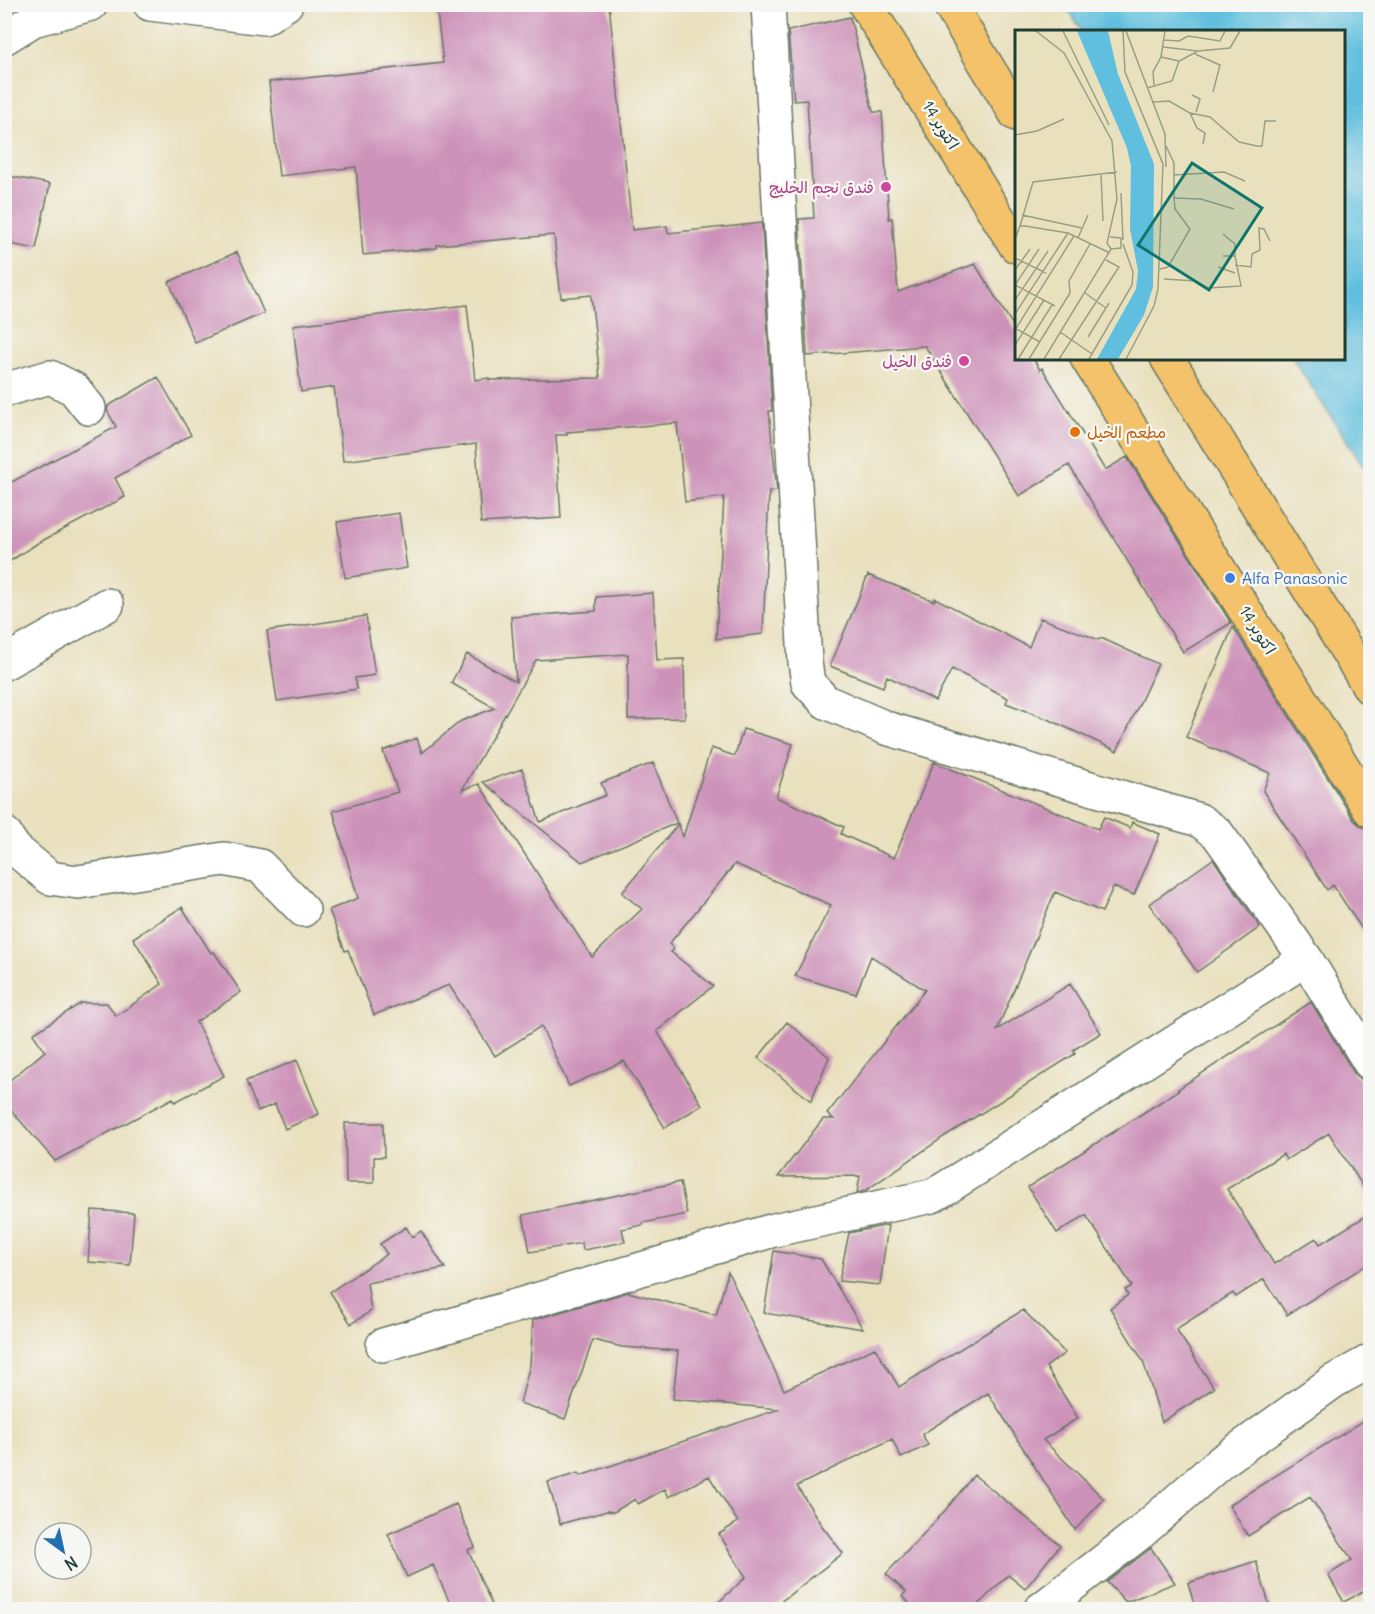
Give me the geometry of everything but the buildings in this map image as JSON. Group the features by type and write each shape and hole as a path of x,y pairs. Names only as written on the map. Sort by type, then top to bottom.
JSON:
{"highway":[{"name":"14 اكتوبر","path":"865,4 1015,243"},
{"path":"949,4 1015,111"},
{"name":"14 اكتوبر","path":"1088,360 1371,810"},
{"path":"1168,360 1371,688"}],"street":[{"path":"4,38 33,20 91,4"},
{"path":"150,4 264,18 286,4"},
{"path":"768,4 808,683 826,702 886,728 1199,820 1217,833 1306,959 1371,1063"},
{"path":"4,390 50,377 74,389 88,408"},
{"path":"4,663 107,605"},
{"path":"4,833 15,849 50,878 78,882 107,879 224,859 260,866 303,910"},
{"path":"383,1345 774,1230 932,1196 1306,959"},
{"path":"1040,1610 1140,1533 1221,1462 1334,1381 1371,1361"}],"water":[{"path":"1065,5 1370,5 1370,476 1294,360 1345,360 1345,30 1081,30"}],"place":[{"name":"فندق نجم الخليج","path":"886,187"},
{"name":"فندق الخيل","path":"964,361"},
{"name":"مطعم الخيل","path":"1075,432"},
{"name":"Alfa Panasonic","path":"1230,578"}]}
